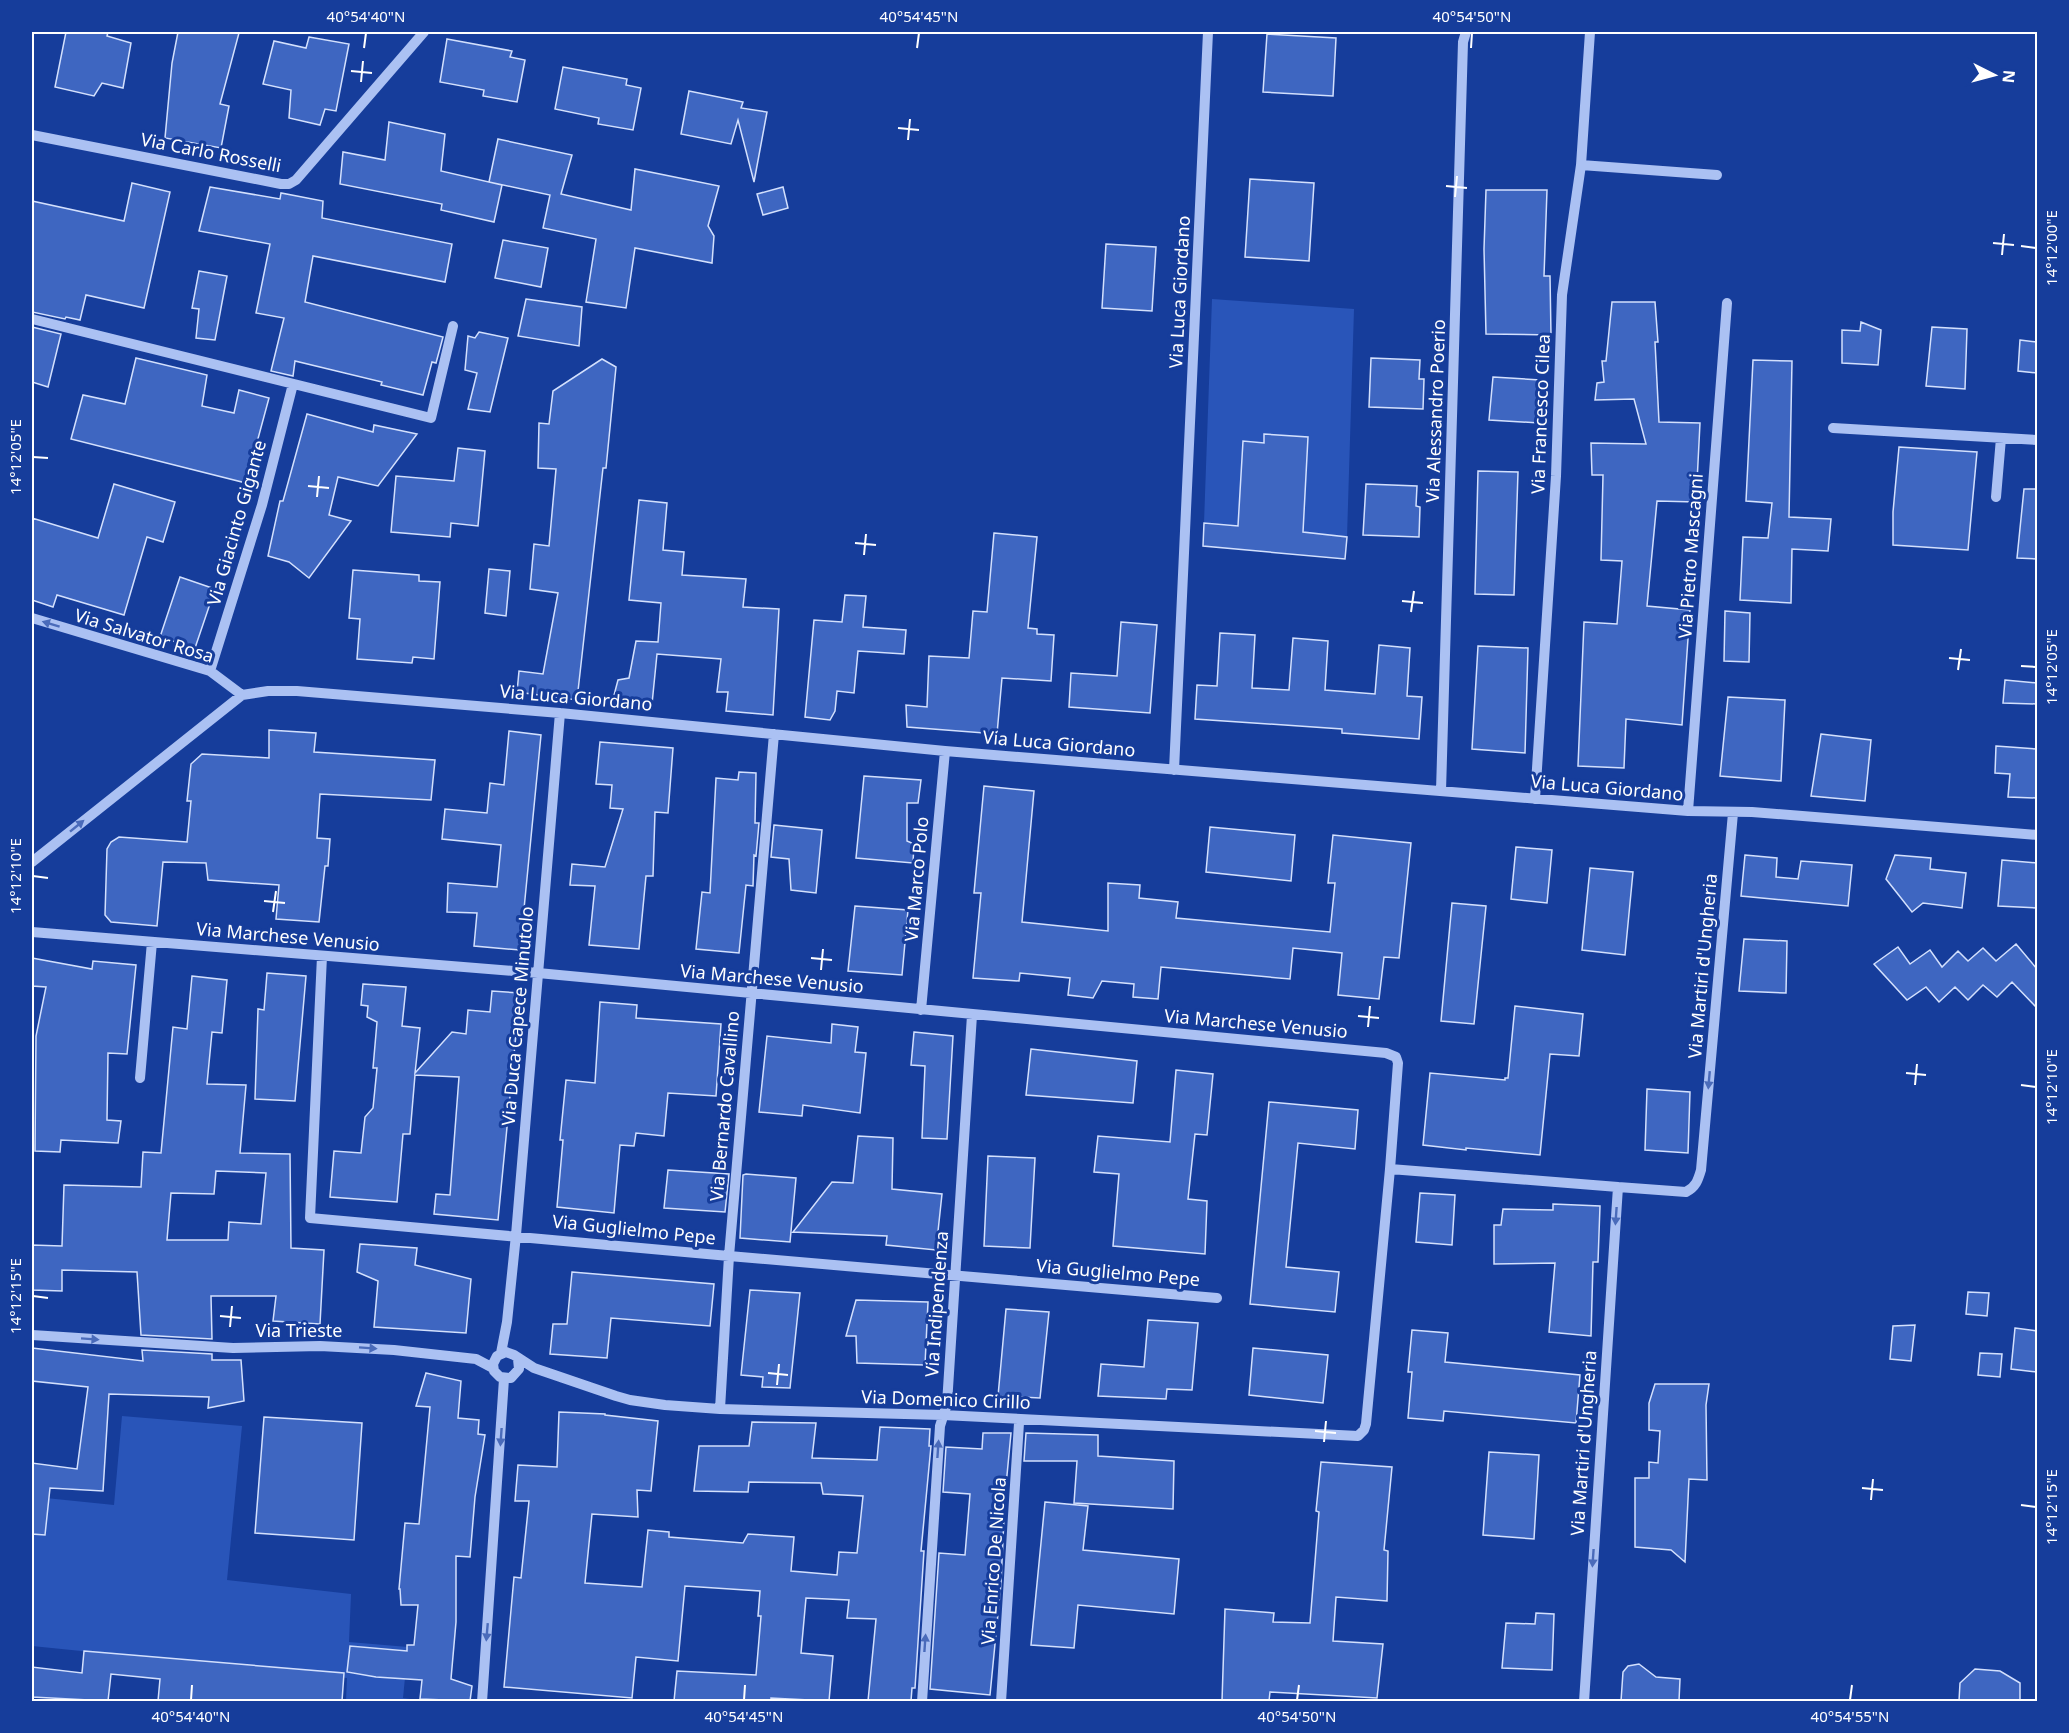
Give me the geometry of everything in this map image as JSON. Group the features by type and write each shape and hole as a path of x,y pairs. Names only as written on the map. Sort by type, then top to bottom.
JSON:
{"street":[{"name":"Via Carlo Rosselli","path":"32,135 289,184 297,180 424,32"},
{"name":"Via Luca Giordano","path":"1174,770 1208,32"},
{"name":"Via Alessandro Poerio","path":"1441,791 1462,42 1466,32"},
{"name":"Via Francesco Cilea","path":"1535,799 1556,476 1562,295 1581,165 1590,32"},
{"path":"1581,165 1717,175"},
{"name":"Via Pietro Mascagni","path":"1688,811 1727,303"},
{"path":"32,319 432,418 453,326"},
{"name":"Via Giacinto Gigante","path":"210,672 262,505 293,384"},
{"path":"1833,428 2037,440"},
{"path":"1996,497 2001,438"},
{"name":"Via Salvator Rosa","path":"32,618 210,672 242,695"},
{"name":"Via Luca Giordano","path":"242,695 297,691 1174,770 1688,811 1752,812 2037,835"},
{"path":"32,862 242,695"},
{"name":"Via Duca Capece Minutolo","path":"501,1353 507,1322 516,1235 560,713"},
{"name":"Via Bernardo Cavallino","path":"720,1409 729,1256 774,734"},
{"name":"Via Marco Polo","path":"921,1010 945,751"},
{"name":"Via Martiri d'Ungheria","path":"1390,1169 1686,1192 1694,1187 1701,1170 1733,813"},
{"name":"Via Marchese Venusio","path":"32,932 538,973 1393,1055 1398,1063 1390,1169"},
{"path":"140,1078 152,942"},
{"name":"Via Guglielmo Pepe","path":"322,956 309,1217 1217,1298"},
{"name":"Via Indipendenza","path":"922,1701 940,1426 947,1404 972,1015"},
{"name":"Via Domenico Cirillo","path":"516,1357 534,1368 630,1400 720,1409 944,1415 1351,1436 1361,1434 1366,1424 1390,1169"},
{"name":"Via Martiri d'Ungheria","path":"1584,1701 1618,1187"},
{"name":"Via Duca Capece Minutolo","path":"507,1322 516,1357"},
{"name":"Via Trieste","path":"32,1335 233,1348 320,1346 394,1350 476,1359 493,1368"},
{"path":"517,1373 519,1364 516,1357 510,1353 501,1353 494,1360 493,1368 497,1375 504,1379 511,1378 526,1369 534,1368"},
{"path":"482,1701 504,1379"},
{"name":"Via Enrico De Nicola","path":"1001,1701 1019,1423"}],"shaded area":[{"path":"1212,299 1354,309 1347,537 1204,523"},
{"path":"122,1416 242,1426 227,1580 351,1594 349,1642 408,1647 403,1698 426,1701 346,1701 347,1678 32,1646 32,1535 36,1497 114,1505"}],"building":[{"path":"66,32 108,32 107,36 131,43 123,88 102,83 94,96 55,87"},
{"path":"178,32 239,33 220,104 229,106 221,148 165,138 172,63"},
{"path":"1267,34 1336,38 1333,96 1263,92"},
{"path":"309,37 349,44 336,111 325,109 320,125 289,118 291,90 263,84 274,41 306,48"},
{"path":"447,39 512,51 510,57 525,60 517,102 483,96 484,90 440,82"},
{"path":"563,67 627,79 626,85 641,88 633,130 598,124 599,118 555,109"},
{"path":"689,91 743,102 741,108 767,112 754,182 738,120 731,144 681,134"},
{"path":"389,122 445,134 441,171 502,185 494,222 441,210 442,204 340,184 343,152 385,160"},
{"path":"498,139 572,155 561,194 631,210 635,169 719,186 708,226 714,236 712,263 635,248 626,308 586,302 596,239 543,228 550,195 489,182"},
{"path":"1250,179 1314,183 1309,261 1245,257"},
{"path":"132,183 170,192 144,308 86,295 80,320 32,312 32,201 124,221"},
{"path":"210,187 280,199 281,193 323,201 322,218 452,244 445,282 313,256 305,302 443,337 436,363 432,362 423,395 381,385 382,382 295,361 293,376 271,371 284,318 256,313 270,244 199,231"},
{"path":"783,187 788,208 763,215 757,194"},
{"path":"1486,190 1547,190 1544,276 1550,276 1551,335 1486,334 1484,249"},
{"path":"503,240 548,248 541,287 495,278"},
{"path":"1106,244 1156,247 1152,311 1102,308"},
{"path":"199,271 227,276 215,340 196,338 199,309 192,308"},
{"path":"526,299 582,307 579,346 518,336"},
{"path":"1612,302 1655,302 1659,422 1700,423 1696,502 1657,501 1647,606 1690,610 1682,725 1626,719 1624,768 1578,766 1584,622 1617,624 1622,561 1601,560 1603,475 1592,475 1591,443 1646,444 1634,399 1595,400 1597,383 1604,382 1602,361 1606,361"},
{"path":"1861,322 1881,330 1878,365 1842,363 1842,330 1860,331"},
{"path":"32,327 61,334 48,387 32,382"},
{"path":"1932,327 1967,329 1965,389 1926,386"},
{"path":"479,332 508,338 490,412 468,409 477,373 465,370 468,336 475,338"},
{"path":"2020,340 2037,342 2037,373 2018,371"},
{"path":"136,358 207,375 202,406 234,413 239,390 269,398 246,483 71,439 83,395 125,404"},
{"path":"1371,358 1420,360 1419,379 1424,379 1423,409 1369,407"},
{"path":"602,359 616,367 606,468 603,468 577,700 517,692 519,671 543,674 558,593 530,589 534,544 549,546 556,469 538,468 539,423 549,424 553,391"},
{"path":"1753,360 1792,361 1789,517 1831,519 1828,551 1792,549 1791,603 1740,600 1743,537 1768,538 1772,503 1746,501"},
{"path":"1493,377 1540,380 1539,423 1489,420"},
{"path":"307,414 373,432 374,425 417,434 378,486 338,477 329,515 351,521 309,578 289,562 268,556 280,501 283,501"},
{"path":"1264,434 1308,437 1303,532 1347,537 1345,559 1203,546 1204,523 1238,526 1243,441 1264,443"},
{"path":"1899,447 1977,452 1968,550 1893,545 1893,512"},
{"path":"458,448 485,451 478,526 451,523 450,537 391,532 396,476 454,481"},
{"path":"1478,471 1518,472 1514,595 1475,594"},
{"path":"114,484 175,502 163,542 147,537 124,615 57,595 53,607 32,600 32,518 98,538"},
{"path":"1366,484 1417,486 1416,506 1420,507 1419,537 1363,535"},
{"path":"2024,489 2037,489 2037,559 2017,558"},
{"path":"639,500 667,503 663,550 684,552 682,575 746,579 743,607 779,609 773,715 726,711 728,692 717,692 721,659 657,654 652,704 613,699 618,680 629,678 636,641 658,642 661,603 629,600"},
{"path":"994,533 1037,537 1028,628 1037,629 1037,634 1054,635 1051,681 1002,678 997,734 907,727 906,705 927,707 929,656 969,658 973,611 987,612"},
{"path":"489,569 510,571 506,616 485,613"},
{"path":"353,570 419,575 419,581 440,582 434,659 413,657 412,663 357,659 360,619 349,618"},
{"path":"180,577 215,589 195,648 160,637"},
{"path":"845,595 866,596 863,627 906,630 904,654 858,651 854,693 837,691 835,711 830,720 805,717 814,620 842,622"},
{"path":"1725,611 1750,613 1749,662 1724,661"},
{"path":"1121,622 1157,625 1150,713 1069,707 1071,673 1117,676"},
{"path":"1220,633 1255,635 1252,688 1289,690 1293,638 1328,641 1325,690 1375,694 1379,645 1410,648 1407,696 1422,697 1419,739 1342,733 1342,729 1195,719 1197,685 1217,686"},
{"path":"1478,646 1528,648 1525,753 1472,749"},
{"path":"2005,680 2037,683 2037,704 2003,703"},
{"path":"1728,697 1785,700 1781,781 1720,776"},
{"path":"269,730 316,733 314,752 435,760 431,800 320,794 317,838 330,839 319,922 276,919 279,885 208,880 206,863 163,862 157,926 111,922 105,915 107,849 111,842 119,837 187,842 191,801 187,801 191,764 202,754 269,758"},
{"path":"509,731 541,735 520,950 474,946 477,913 447,912 448,883 497,887 501,845 442,839 445,809 487,813 490,783 504,785"},
{"path":"1821,734 1871,740 1865,801 1811,796"},
{"path":"600,742 673,748 668,813 655,812 653,876 646,876 639,949 589,945 595,886 570,885 572,864 605,867 623,809 610,808 612,785 596,784"},
{"path":"1996,746 2037,749 2037,798 2008,797 2010,774 1995,773"},
{"path":"739,772 756,773 755,823 759,823 756,856 754,855 753,886 746,885 739,953 696,949 702,892 710,893 716,778 738,780"},
{"path":"864,776 921,780 918,803 907,803 907,841 914,844 913,863 856,858"},
{"path":"984,786 1034,791 1022,922 1108,931 1108,883 1140,885 1139,898 1178,902 1176,918 1330,932 1335,883 1328,883 1333,835 1411,843 1399,958 1384,957 1379,999 1338,995 1342,953 1293,948 1290,979 1161,967 1158,999 1133,997 1134,984 1102,981 1093,998 1068,995 1070,978 1020,973 1019,981 973,978 981,893 974,893"},
{"path":"774,825 822,830 816,893 791,890 789,859 771,857"},
{"path":"1210,827 1295,835 1291,881 1206,872"},
{"path":"1516,847 1552,850 1547,903 1511,899"},
{"path":"1745,855 1777,858 1776,877 1798,879 1801,861 1852,865 1848,906 1741,896"},
{"path":"1895,855 1931,858 1930,869 1966,873 1962,908 1923,903 1912,912 1886,879"},
{"path":"2002,860 2037,863 2037,908 1998,906"},
{"path":"1590,868 1633,872 1625,955 1582,950"},
{"path":"1452,903 1486,906 1474,1024 1441,1021"},
{"path":"855,906 908,910 902,975 848,971"},
{"path":"1744,939 1787,941 1786,993 1739,991"},
{"path":"2016,944 2037,969 2037,1008 2012,982 1997,997 1983,985 1968,1000 1955,987 1939,1002 1926,987 1907,1000 1874,964 1898,947 1910,964 1930,950 1942,967 1958,951 1968,961 1983,948 1996,961"},
{"path":"32,958 92,969 93,961 136,965 127,1054 108,1053 107,1120 121,1121 118,1143 61,1140 60,1152 35,1151 36,1036 46,987 32,986"},
{"path":"267,973 306,976 295,1101 255,1099 258,1009 264,1010"},
{"path":"192,976 227,980 222,1033 212,1032 207,1084 246,1085 240,1153 290,1154 291,1248 324,1250 320,1324 273,1321 276,1296 211,1296 212,1339 141,1335 137,1272 62,1270 62,1291 32,1290 32,1245 62,1246 64,1185 141,1187 143,1152 161,1153 173,1027 187,1029","holes":["216,1171 266,1173 261,1224 229,1222 228,1240 167,1240 171,1193 214,1194"]},
{"path":"363,984 406,987 402,1026 420,1028 415,1073 452,1032 466,1034 468,1010 490,1012 492,991 520,993 498,1220 434,1214 436,1194 450,1195 459,1077 415,1075 410,1134 403,1134 397,1202 330,1197 334,1151 361,1153 365,1117 373,1108 377,1068 373,1068 377,1022 367,1017 368,1006 361,1005"},
{"path":"600,1002 637,1005 636,1018 721,1024 716,1096 668,1093 664,1136 636,1133 634,1146 620,1145 614,1213 557,1207 566,1080 595,1083"},
{"path":"1515,1006 1583,1014 1579,1056 1550,1054 1540,1155 1423,1145 1430,1073 1505,1080 1508,1078"},
{"path":"832,1024 858,1027 855,1052 866,1053 860,1113 803,1105 802,1116 759,1112 767,1036 831,1043"},
{"path":"914,1032 953,1036 947,1139 922,1138 925,1066 911,1065"},
{"path":"1031,1049 1137,1061 1133,1103 1026,1095"},
{"path":"1176,1070 1213,1074 1207,1135 1195,1134 1188,1199 1207,1201 1205,1254 1113,1246 1119,1174 1094,1172 1098,1136 1170,1142"},
{"path":"1647,1089 1690,1092 1688,1153 1645,1150"},
{"path":"1269,1102 1358,1110 1355,1149 1298,1143 1286,1267 1339,1272 1335,1312 1250,1304"},
{"path":"858,1136 893,1138 892,1189 942,1194 936,1250 886,1245 887,1236 793,1232 832,1182 853,1183"},
{"path":"988,1156 1035,1158 1030,1248 984,1246"},
{"path":"668,1170 729,1174 725,1212 664,1208"},
{"path":"743,1175 796,1178 790,1242 740,1238"},
{"path":"1420,1193 1455,1195 1452,1245 1416,1242"},
{"path":"1553,1204 1600,1206 1598,1262 1593,1262 1591,1336 1549,1332 1555,1263 1494,1264 1494,1225 1501,1225 1503,1209 1553,1210"},
{"path":"360,1244 417,1248 415,1265 471,1279 466,1333 374,1327 378,1281 357,1272"},
{"path":"572,1272 714,1284 710,1326 611,1318 607,1358 550,1354 553,1324 567,1324"},
{"path":"750,1290 800,1293 790,1388 762,1387 763,1377 741,1375"},
{"path":"1968,1292 1989,1293 1987,1316 1966,1314"},
{"path":"856,1300 928,1302 925,1365 857,1363 856,1336 846,1336"},
{"path":"1006,1309 1049,1312 1040,1398 998,1396"},
{"path":"1148,1320 1198,1323 1192,1390 1167,1389 1166,1399 1098,1396 1101,1364 1144,1367"},
{"path":"1915,1325 1911,1361 1890,1359 1893,1326"},
{"path":"2015,1328 2037,1331 2037,1372 2011,1369"},
{"path":"1412,1330 1448,1333 1445,1362 1580,1375 1576,1423 1444,1411 1443,1421 1408,1418 1412,1372 1408,1372"},
{"path":"32,1348 143,1361 142,1350 212,1354 212,1360 241,1360 244,1401 208,1408 209,1397 109,1394 103,1491 50,1488 45,1535 32,1534 32,1463 77,1469 88,1387 32,1381"},
{"path":"1253,1348 1328,1355 1323,1403 1249,1395"},
{"path":"1980,1353 2002,1354 2000,1377 1978,1375"},
{"path":"426,1373 461,1381 458,1418 479,1420 478,1434 485,1435 475,1497 470,1557 456,1556 456,1622 451,1679 472,1686 470,1701 420,1699 422,1680 376,1677 347,1672 350,1646 407,1651 407,1645 414,1645 418,1605 401,1605 399,1589 405,1523 419,1524 430,1407 416,1406"},
{"path":"1655,1384 1709,1384 1706,1405 1707,1480 1689,1479 1685,1562 1671,1550 1635,1547 1635,1478 1649,1478 1649,1462 1658,1463 1660,1431 1649,1430 1649,1403"},
{"path":"559,1412 605,1414 658,1421 651,1491 637,1490 638,1517 592,1514 585,1583 642,1587 648,1530 669,1532 669,1537 743,1543 748,1534 794,1537 791,1571 837,1575 839,1552 857,1553 863,1496 823,1494 821,1483 749,1482 748,1492 694,1491 699,1446 749,1446 752,1422 816,1423 812,1458 877,1460 880,1427 930,1429 929,1446 931,1446 921,1551 924,1551 915,1688 912,1688 911,1701 868,1701 876,1619 847,1618 849,1600 806,1598 801,1653 833,1656 829,1701 771,1698 771,1701 674,1701 677,1671 756,1675 761,1616 758,1616 760,1591 685,1586 678,1661 636,1657 632,1698 504,1687 514,1577 521,1578 529,1501 515,1501 518,1465 557,1467"},
{"path":"264,1417 362,1423 354,1540 255,1533"},
{"path":"983,1433 1011,1433 1001,1583 990,1695 930,1689 939,1553 965,1555 970,1494 943,1492 946,1447 982,1449"},
{"path":"1026,1433 1098,1435 1098,1456 1174,1461 1173,1509 1074,1503 1077,1461 1024,1461"},
{"path":"1489,1452 1539,1455 1534,1539 1483,1535"},
{"path":"1321,1462 1392,1467 1384,1550 1388,1551 1387,1601 1336,1597 1333,1641 1383,1644 1377,1698 1270,1692 1269,1701 1222,1701 1225,1609 1274,1613 1273,1622 1310,1623"},
{"path":"1045,1502 1088,1506 1083,1550 1179,1559 1174,1614 1078,1605 1074,1648 1031,1645"},
{"path":"1536,1613 1554,1614 1552,1670 1502,1668 1506,1623 1535,1624"},
{"path":"84,1651 344,1673 342,1701 158,1701 160,1679 111,1674 108,1701 32,1697 32,1667 82,1673"},
{"path":"1639,1664 1656,1677 1680,1679 1679,1701 1621,1701 1623,1672 1628,1666"},
{"path":"1975,1669 2000,1671 2020,1683 2020,1701 1959,1701 1960,1683"}]}
